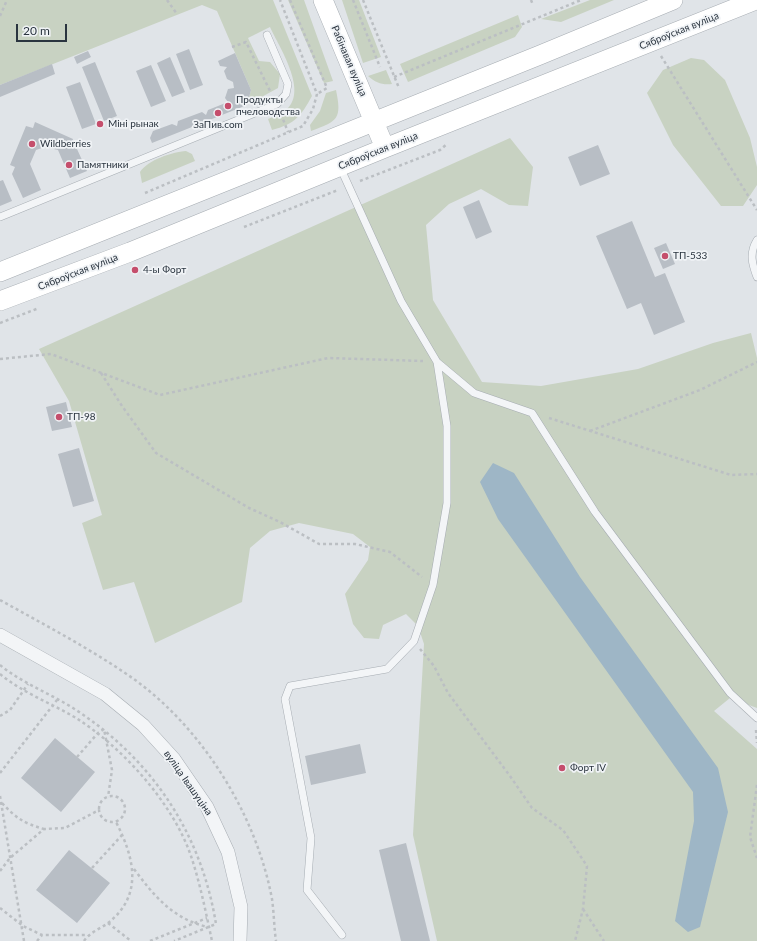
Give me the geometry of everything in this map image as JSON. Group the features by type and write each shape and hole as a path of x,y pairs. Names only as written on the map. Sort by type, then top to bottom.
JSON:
{"main road":[{"name":"Рабінавая вуліца","path":"323,0 385,148"},
{"path":"0,272 673,0"},
{"name":"Сяброўская вуліца","path":"0,301 130,252 385,148 756,0"}],"street":[{"name":"вуліца Івашуціна","path":"0,635 105,694 143,725 174,759 207,807 228,852 241,907 240,941"}],"lane":[{"path":"0,217 277,104 286,94 288,84 266,35"},
{"path":"340,167 401,302 437,362 474,393 532,413 595,512 730,693 757,718"},
{"path":"757,240 752,248 752,264 757,277"},
{"path":"342,935 307,890 311,838 285,699 290,686 387,669 414,641 433,584 447,503 447,426 437,362"}],"path":[{"path":"0,16 7,0"},
{"path":"167,0 177,14"},
{"path":"144,193 302,126 313,109 317,94 280,0"},
{"path":"290,0 327,88 317,94"},
{"path":"353,0 380,68"},
{"path":"363,0 399,88"},
{"path":"531,0 533,5"},
{"path":"394,77 581,0"},
{"path":"232,47 246,42 277,104 288,132"},
{"path":"659,52 757,210"},
{"path":"0,359 52,354 160,395 328,358 437,362"},
{"path":"590,431 700,390 757,362"},
{"path":"100,373 156,452 249,508 280,522 319,544 355,544 390,552 433,584"},
{"path":"532,413 731,475 757,474"},
{"path":"414,641 434,666 448,692 532,808 563,830 587,866 582,909 576,941"},
{"path":"0,665 16,677 57,700 104,730 134,757 149,774 181,819 196,852 216,924 174,941"},
{"path":"0,674 12,684 76,718 98,733 107,740 144,778 174,821 190,855 212,941"},
{"path":"0,716 10,710 28,684"},
{"path":"0,773 57,700"},
{"path":"77,757 98,733 104,730"},
{"path":"2,802 17,819 28,825 44,830 65,828 99,810 100,805 108,797 112,770 104,730"},
{"path":"757,785 750,837 757,858"},
{"path":"0,796 23,926 24,941"},
{"path":"108,797 120,798 124,803 125,814 116,822"},
{"path":"84,941 88,935 108,923 123,908 130,892 134,869 130,852 123,834 116,822 105,820 99,810"},
{"path":"0,871 10,858 44,830"},
{"path":"92,868 123,834"},
{"path":"134,869 163,904 193,924 209,927"},
{"path":"0,908 23,926 42,935 88,935"},
{"path":"582,909 604,941"},
{"path":"150,941 207,918"},
{"path":"108,923 131,941"},
{"path":"37,941 42,935"}],"green space":[{"path":"0,0 273,0 312,96 301,114 292,122 272,130 268,119 281,114 287,109 293,101 294,91 290,68 270,27 248,38 259,61 270,62 280,74 278,88 247,105 251,90 217,11 202,5 0,85"},
{"path":"288,0 304,0 333,81 324,83"},
{"path":"342,0 359,0 381,57 363,63"},
{"path":"590,0 614,0 561,22 541,19"},
{"path":"518,15 522,27 515,37 408,82 400,64"},
{"path":"691,58 704,60 725,80 750,138 757,167 757,185 743,206 721,206 673,145 647,93 663,70"},
{"path":"386,70 392,84 379,83 368,76"},
{"path":"336,90 338,113 336,118 311,131 310,125 320,111 326,93"},
{"path":"510,138 533,167 528,206 509,205 481,189 449,204 426,225 433,300 482,382 541,386 638,369 713,343 751,333 757,358 757,708 730,698 714,711 757,749 757,941 437,941 413,835 424,644 418,626 406,614 383,625 379,639 364,638 353,624 345,594 368,560 370,547 353,534 299,523 270,531 250,548 242,602 155,643 134,582 103,590 82,523 102,515 69,401 39,349"},
{"path":"186,151 192,154 195,161 142,183 140,172 154,160 174,153"}],"water":[{"path":"493,463 514,473 580,577 718,768 728,812 700,927 688,932 675,921 694,821 693,792 498,519 480,482"}],"building":[{"path":"189,49 203,85 190,90 176,54"},
{"path":"88,51 91,57 77,64 74,57"},
{"path":"235,53 251,90 247,105 152,143 150,138 153,131 172,124 177,126 178,121 202,112 206,115 208,110 228,102 225,98 228,89 234,88 233,82 227,79 224,71 227,67 220,66 218,61"},
{"path":"170,57 185,92 172,97 157,63"},
{"path":"95,62 117,116 104,121 82,67"},
{"path":"52,64 55,74 0,97 0,85"},
{"path":"151,65 166,101 151,107 136,71"},
{"path":"80,82 96,124 82,129 66,87"},
{"path":"35,122 73,139 71,146 77,149 87,171 70,178 58,150 45,147 36,150 30,164 41,190 23,198 12,174 15,167 10,165 26,126 33,128"},
{"path":"598,145 610,174 580,186 568,157"},
{"path":"3,180 12,201 0,206 0,181"},
{"path":"479,200 492,232 476,239 463,207"},
{"path":"632,221 655,277 665,273 685,322 654,335 641,303 627,309 596,236"},
{"name":"ТП-533","path":"666,243 675,264 663,269 654,248"},
{"name":"ТП-98","path":"66,402 72,427 52,431 46,407"},
{"path":"79,448 94,501 73,507 58,454"},
{"path":"55,738 95,772 61,812 21,778"},
{"path":"360,744 366,773 311,785 305,756"},
{"path":"406,843 430,941 401,941 379,850"},
{"path":"69,850 110,883 77,923 36,890"}],"place":[{"name":"Продукты пчеловодства","path":"228,106"},
{"name":"ЗаПив.com","path":"218,113"},
{"name":"Міні рынак","path":"100,124"},
{"name":"Wildberries","path":"32,144"},
{"name":"Памятники","path":"69,165"},
{"name":"ТП-533","path":"665,256"},
{"name":"4-ы Форт","path":"135,270"},
{"name":"ТП-98","path":"59,417"},
{"name":"Форт IV","path":"562,768"}]}
